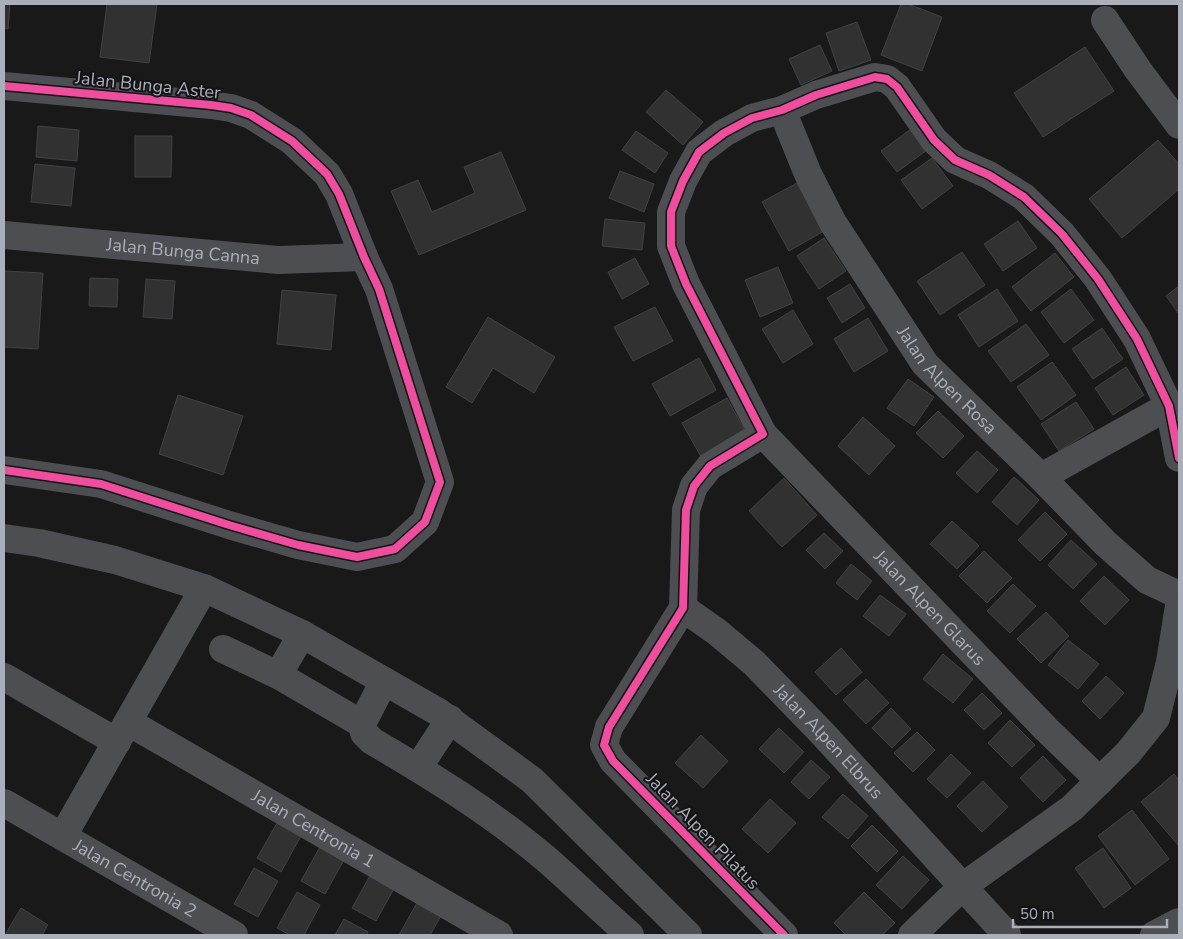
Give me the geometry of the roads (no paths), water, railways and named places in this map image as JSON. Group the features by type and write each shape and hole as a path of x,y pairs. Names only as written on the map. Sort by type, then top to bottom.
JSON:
{"street":[{"path":"1105,20 1138,70 1179,125"},
{"name":"Jalan Alpen Glarus","path":"1100,781 1046,729 763,434 686,284 671,246 671,212 683,180 699,152 724,133 752,118 782,110 816,95 875,77 886,79 897,88 934,140 955,160 989,175 1024,197 1062,234 1098,279 1137,338 1169,406 1179,458"},
{"name":"Jalan Bunga Aster","path":"4,86 231,108 251,115 292,141 327,174 339,194 379,290 440,482 425,522 395,549 357,557 306,547 229,525 101,484 4,470"},
{"name":"Jalan Alpen Rosa","path":"782,110 808,174 833,223 925,364 1041,477 1105,543 1147,580 1179,595"},
{"name":"Jalan Bunga Canna","path":"4,235 278,260 364,257"},
{"path":"1041,477 1169,406"},
{"path":"683,608 686,510 694,486 710,466 763,434"},
{"path":"4,538 39,543 115,560 204,588 302,634 450,719 532,780 688,935"},
{"path":"63,836 204,588"},
{"path":"912,935 962,887 1072,808 1128,753 1156,718 1170,662 1179,606"},
{"name":"Jalan Alpen Pilatus","path":"683,608 609,727 604,745 613,760 784,935"},
{"name":"Jalan Alpen Elbrus","path":"683,608 717,632 754,663 1007,935"},
{"path":"278,675 302,634"},
{"path":"223,649 278,675 362,724"},
{"name":"Jalan Centronia 1","path":"4,677 122,732 499,935"},
{"path":"384,681 362,724 364,733 372,741 418,768 490,815 545,858 630,935"},
{"path":"418,768 450,719"},
{"name":"Jalan Centronia 2","path":"4,804 234,935"},
{"path":"1154,935 1179,922"}]}
